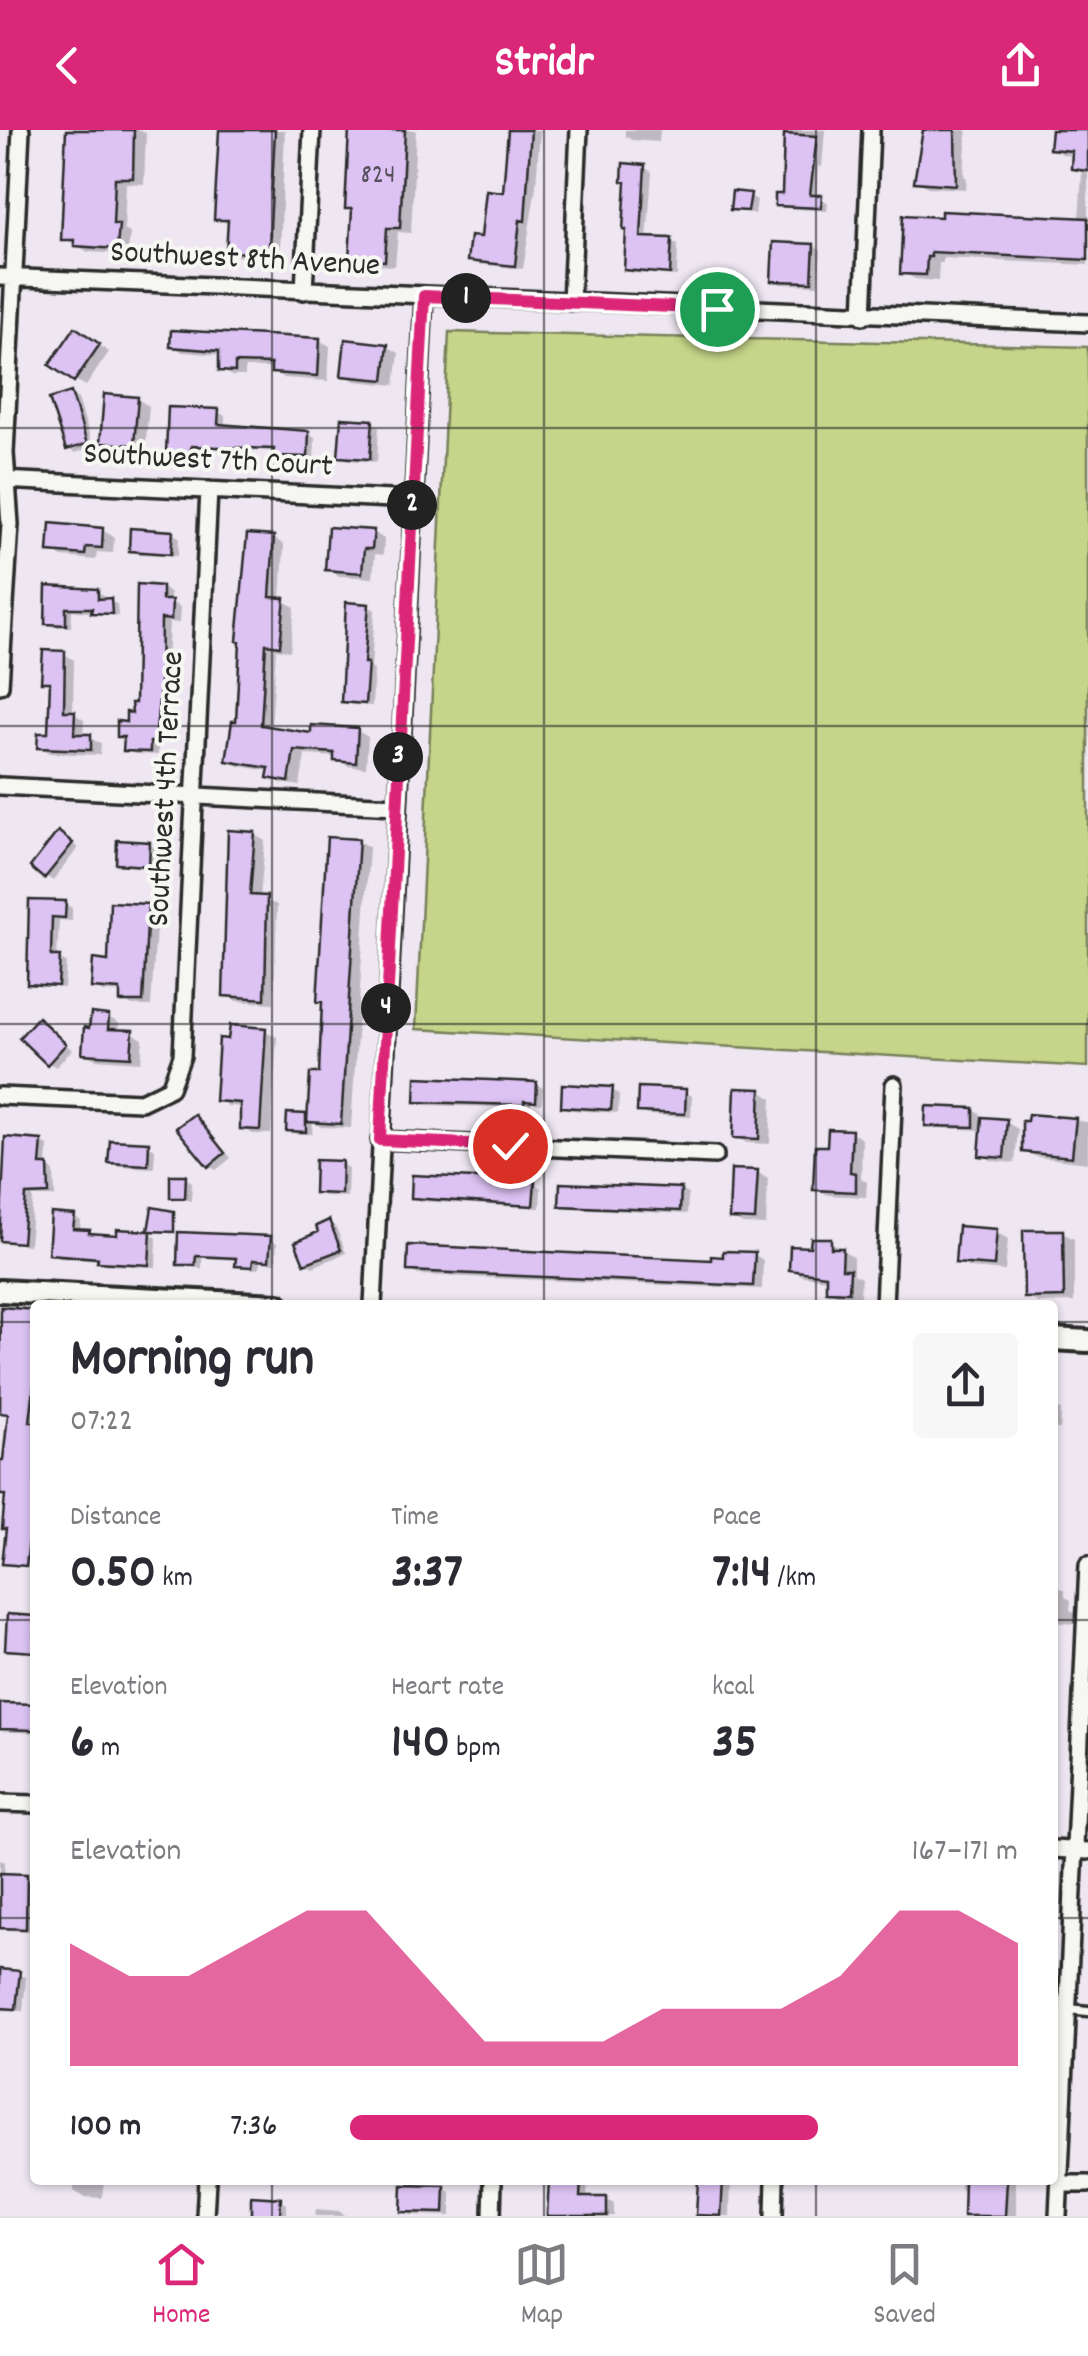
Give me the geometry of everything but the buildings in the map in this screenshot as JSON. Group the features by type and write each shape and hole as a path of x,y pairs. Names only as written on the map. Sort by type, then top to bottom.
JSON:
{"street":[{"path":"0,685 10,524 4,480 7,278 21,130"},
{"path":"304,290 312,130"},
{"path":"571,302 579,130"},
{"path":"864,316 872,130"},
{"name":"Southwest 8th Avenue","path":"7,278 1088,323"},
{"path":"373,1300 424,296"},
{"name":"Southwest 7th Court","path":"4,480 412,500"},
{"name":"Southwest 4th Terrace","path":"0,1096 141,1102 170,1088 182,1056 208,490"},
{"path":"0,786 396,806"},
{"path":"884,1300 894,1085"},
{"path":"380,1140 714,1155"},
{"path":"0,1291 171,1300"},
{"path":"1058,1339 1088,1341"},
{"path":"1058,2216 1068,2009 1082,1850 1088,1566"},
{"path":"0,1803 30,1804"},
{"path":"1060,2184 1088,2184"},
{"path":"205,2216 207,2185"},
{"path":"492,2216 493,2185"},
{"path":"774,2216 776,2185"}],"lane":[{"path":"1068,2009 1088,2010"}],"green space":[{"path":"449,332 1088,347 1088,1067 416,1029"}],"route":[{"path":"510,1146 380,1140 424,296 717,309"}]}
